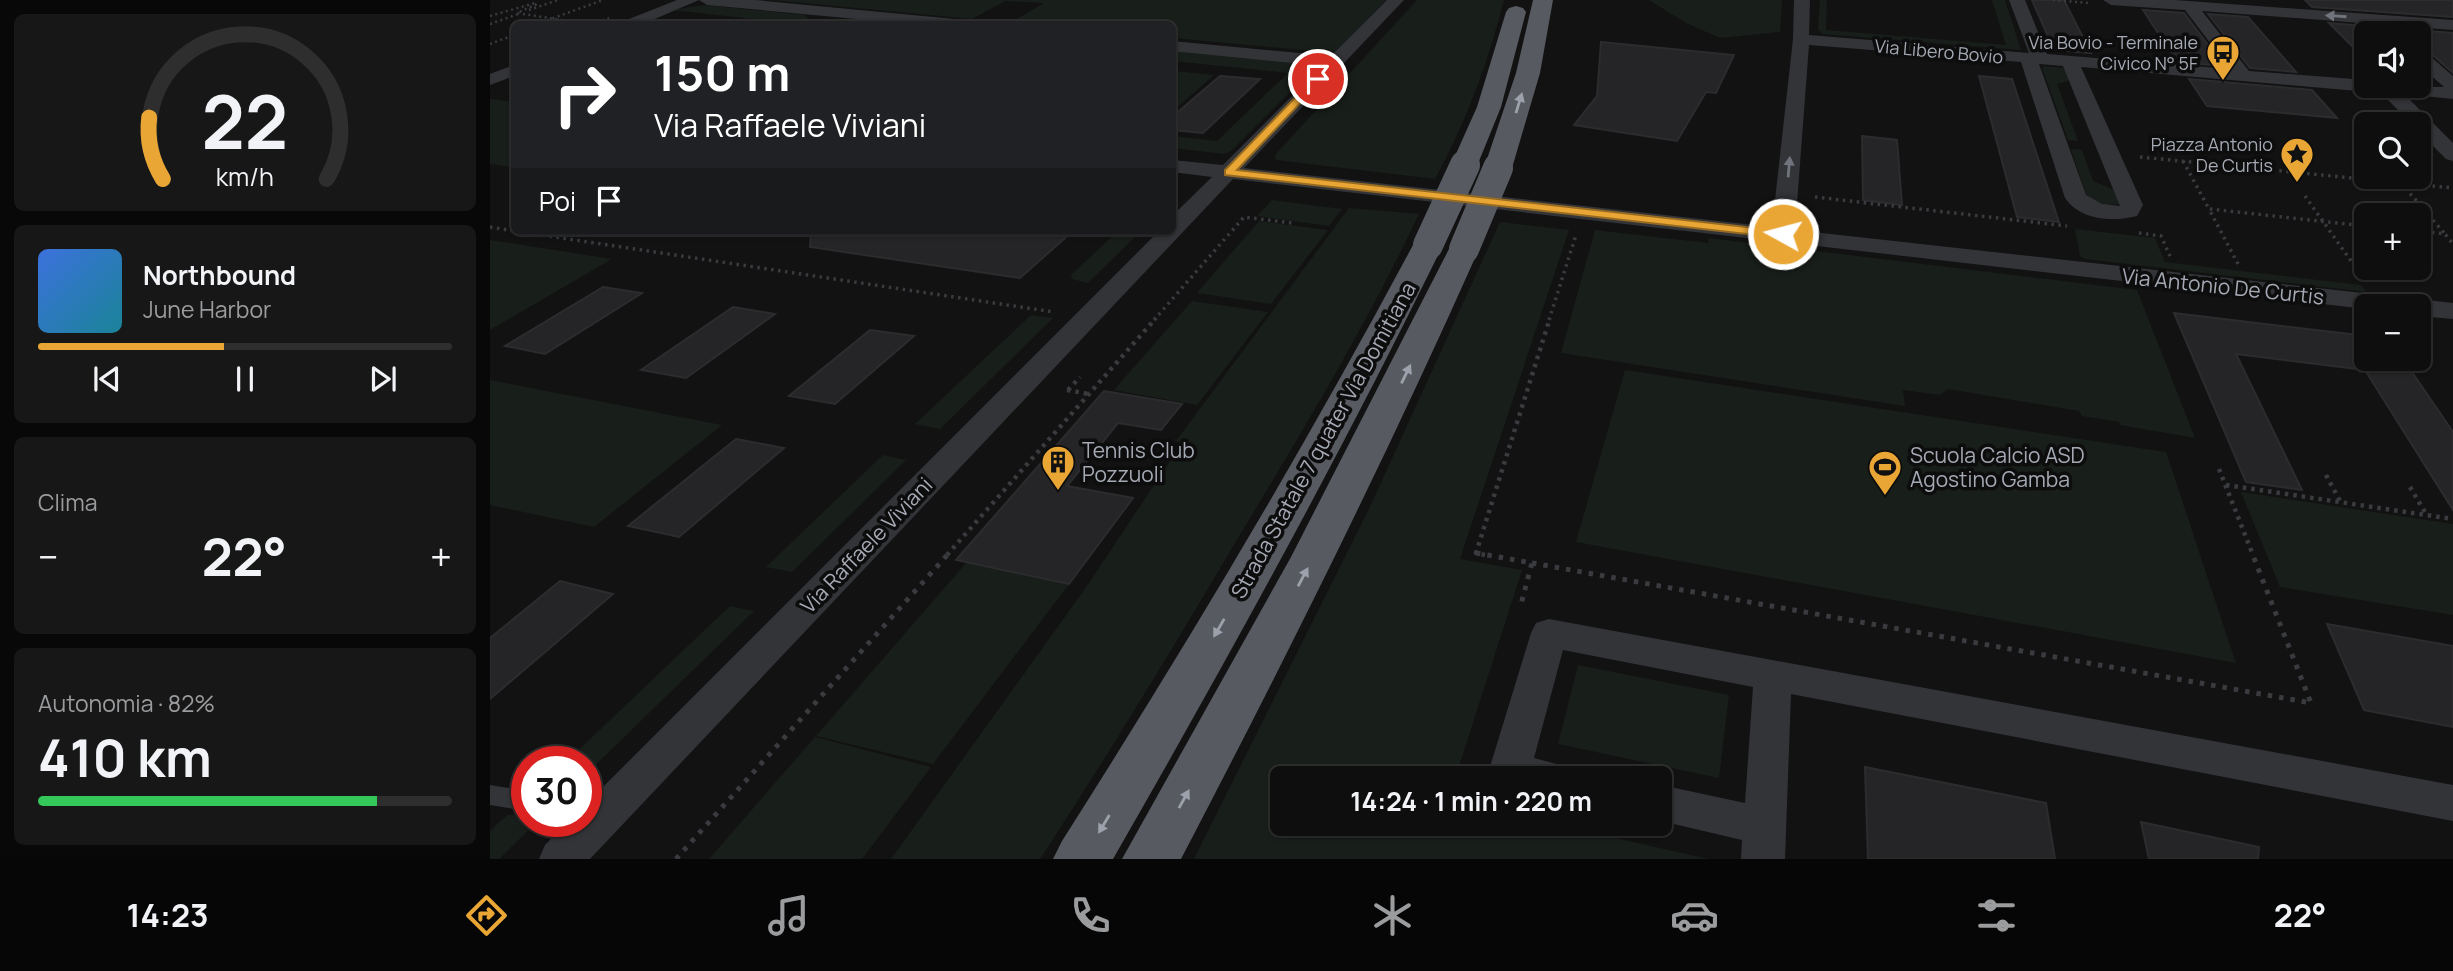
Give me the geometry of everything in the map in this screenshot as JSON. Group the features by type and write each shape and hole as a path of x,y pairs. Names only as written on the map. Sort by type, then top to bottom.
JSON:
{"highway":[{"name":"Strada Statale 7 quater Via Domitiana","path":"1152,859 1334,517 1411,364 1446,247 1465,165 1489,107 1519,0"},
{"name":"Strada Statale 7 quater Via Domitiana","path":"1082,859 1156,738 1376,350 1499,169 1528,73 1543,0"}],"street":[{"path":"638,21 691,0"},
{"path":"707,0 924,21"},
{"name":"Via Raffaele Viviani","path":"1176,227 1396,0"},
{"path":"1783,234 1801,39 1802,0"},
{"path":"2017,0 2058,145 2076,198 2094,209 2124,213 2129,211 2132,205 2070,62"},
{"path":"2111,0 2453,25"},
{"path":"2190,6 2244,76"},
{"path":"814,21 833,12"},
{"name":"Via Libero Bovio","path":"1801,39 2244,76 2354,89"},
{"path":"1176,46 1334,62"},
{"path":"2070,62 2113,76 2354,91"},
{"path":"2431,69 2452,92"},
{"path":"490,80 511,72"},
{"path":"490,86 511,89"},
{"name":"Via Libero Bovio","path":"2431,93 2452,92"},
{"path":"2397,98 2453,155"},
{"path":"2058,145 2109,152"},
{"name":"Via Antonio De Curtis","path":"1176,166 2354,300"},
{"name":"Via Raffaele Viviani","path":"602,807 1168,235"},
{"path":"2431,308 2453,311"},
{"path":"1511,766 1549,633 2453,803"},
{"path":"1672,807 1764,843 1773,676"},
{"name":"Via Raffaele Viviani","path":"561,859 578,837"}],"lane":[{"path":"490,794 511,798"}],"path":[{"path":"490,24 558,0"},
{"path":"550,21 605,0"},
{"path":"491,15 537,4 519,13"},
{"path":"502,13 573,21"},
{"path":"548,21 558,18"},
{"path":"490,43 511,35"},
{"path":"2109,152 2354,179"},
{"path":"2183,161 2235,257"},
{"path":"2431,186 2453,188"},
{"path":"2406,189 2453,244"},
{"path":"1804,196 2069,226 2069,233"},
{"path":"2305,196 2365,282"},
{"path":"2209,209 2354,225"},
{"path":"676,859 1056,433 1244,217 1292,223 1294,221"},
{"path":"1580,224 1476,552 2311,703 2218,469"},
{"path":"490,227 511,230"},
{"path":"2431,233 2445,234"},
{"path":"542,235 1062,313"},
{"path":"2161,236 2171,260"},
{"path":"1080,377 1067,390 1090,394"},
{"path":"1056,433 1065,435"},
{"path":"2326,475 2340,502"},
{"path":"2225,484 2453,519"},
{"path":"2410,487 2426,515"},
{"path":"1520,608 1532,563"}],"shaded area":[{"path":"772,0 1386,0 1334,53 1176,38 1176,21 1013,21 1044,3 1005,1 972,19"},
{"path":"1417,0 1504,0 1475,92 1435,179 1276,160 1275,155"},
{"path":"1649,0 1782,0 1780,32 1720,38 1686,23"},
{"path":"1820,0 1827,0 1826,30 2006,45 1992,0 2005,0 2021,50 1823,34 1818,30"},
{"path":"704,5 805,15 808,19 771,21 672,10"},
{"path":"1176,49 1309,64 1314,68 1231,151 1224,154 1176,148 1176,136 1217,141 1288,73 1176,61"},
{"path":"2042,68 2064,68 2071,80 2057,84 2078,141 2068,140"},
{"path":"1176,71 1214,75 1176,108"},
{"path":"490,99 511,102 511,167 490,164"},
{"path":"2071,149 2082,150 2093,181 2117,191 2122,204 2105,205 2088,200"},
{"path":"1272,200 1342,209 1329,226 1257,216"},
{"path":"1349,208 1419,214 1355,338 1309,418 1141,700 1040,859 891,859 1087,586 1182,443 1176,441"},
{"path":"1259,221 1328,230 1271,304 1197,293"},
{"path":"1500,222 1569,230 1460,559 1522,570 1459,766 1270,766 1270,836 1606,836 1709,859 1194,859 1368,511"},
{"path":"2075,229 2155,238 2165,262 2361,285 2366,292 2085,259 2080,256"},
{"path":"1595,230 1708,243 1709,238 2137,290 2195,438 2120,425 2119,422 2082,416 2079,411 1948,389 1940,395 1903,390 1905,406 1561,353"},
{"path":"1114,235 1137,235 1088,283 1072,279 1071,275"},
{"path":"490,240 612,259 490,330"},
{"path":"1192,301 1268,312 1197,405 1114,390"},
{"path":"1031,315 1053,318 940,429 915,424"},
{"name":"Scuola Calcio ASD Agostino Gamba","path":"1625,370 2166,452 2236,663 1576,542"},
{"path":"490,380 722,425 594,527 490,505"},
{"path":"883,455 906,460 792,572 766,567"},
{"path":"2241,492 2453,524 2453,615 2280,587"},
{"path":"967,562 1069,584 933,764 816,736"},
{"path":"730,606 754,611 602,758 602,746 583,746"},
{"path":"1578,665 1729,695 1719,778 1558,744"},
{"path":"815,737 931,767 862,859 709,859"},
{"path":"507,815 511,815 511,837 522,837 499,859 490,859 490,831"}],"building":[{"path":"2032,0 2064,0 2091,53 2054,50"},
{"path":"2305,0 2453,0 2453,17 2312,7"},
{"path":"2143,10 2184,13 2224,66 2177,62"},
{"path":"2208,14 2248,17 2296,72 2250,68"},
{"path":"2329,23 2354,25 2354,48"},
{"path":"2431,31 2453,33 2453,73 2431,53"},
{"path":"1601,42 1734,55 1716,93 1706,92 1677,141 1574,125 1597,96"},
{"path":"1220,76 1260,79 1203,133 1176,130 1176,114"},
{"path":"1979,76 2012,79 2059,222 2017,217"},
{"path":"2189,79 2312,90 2337,118 2207,106"},
{"path":"1862,136 1897,140 1902,205 1863,200"},
{"path":"811,235 1068,235 1020,278 810,247"},
{"path":"603,287 642,293 545,354 505,346"},
{"path":"733,307 775,314 686,378 641,370"},
{"path":"2174,313 2354,335 2354,369 2236,354 2302,490 2246,482"},
{"path":"870,330 914,336 835,404 789,396"},
{"path":"2366,371 2411,371 2453,432 2453,510"},
{"name":"Tennis Club Pozzuoli","path":"1104,391 1182,404 1161,430 1118,423 1067,486 1133,498 1069,584 956,560"},
{"path":"736,439 784,448 679,537 628,526"},
{"path":"560,581 613,594 490,699 490,638"},
{"path":"2327,624 2453,646 2453,727 2364,710"},
{"path":"1865,767 2046,803 2055,859 1868,859"},
{"path":"2141,822 2259,847 2258,859 2149,859"}],"place":[{"name":"Via Bovio - Terminale Civico N° 5F","path":"2223,82"},
{"name":"Piazza Antonio De Curtis","path":"2297,184"},
{"name":"Tennis Club Pozzuoli","path":"1058,492"},
{"name":"Scuola Calcio ASD Agostino Gamba","path":"1885,497"}],"route":[{"path":"1318,79 1229,173 1783,234"}]}
